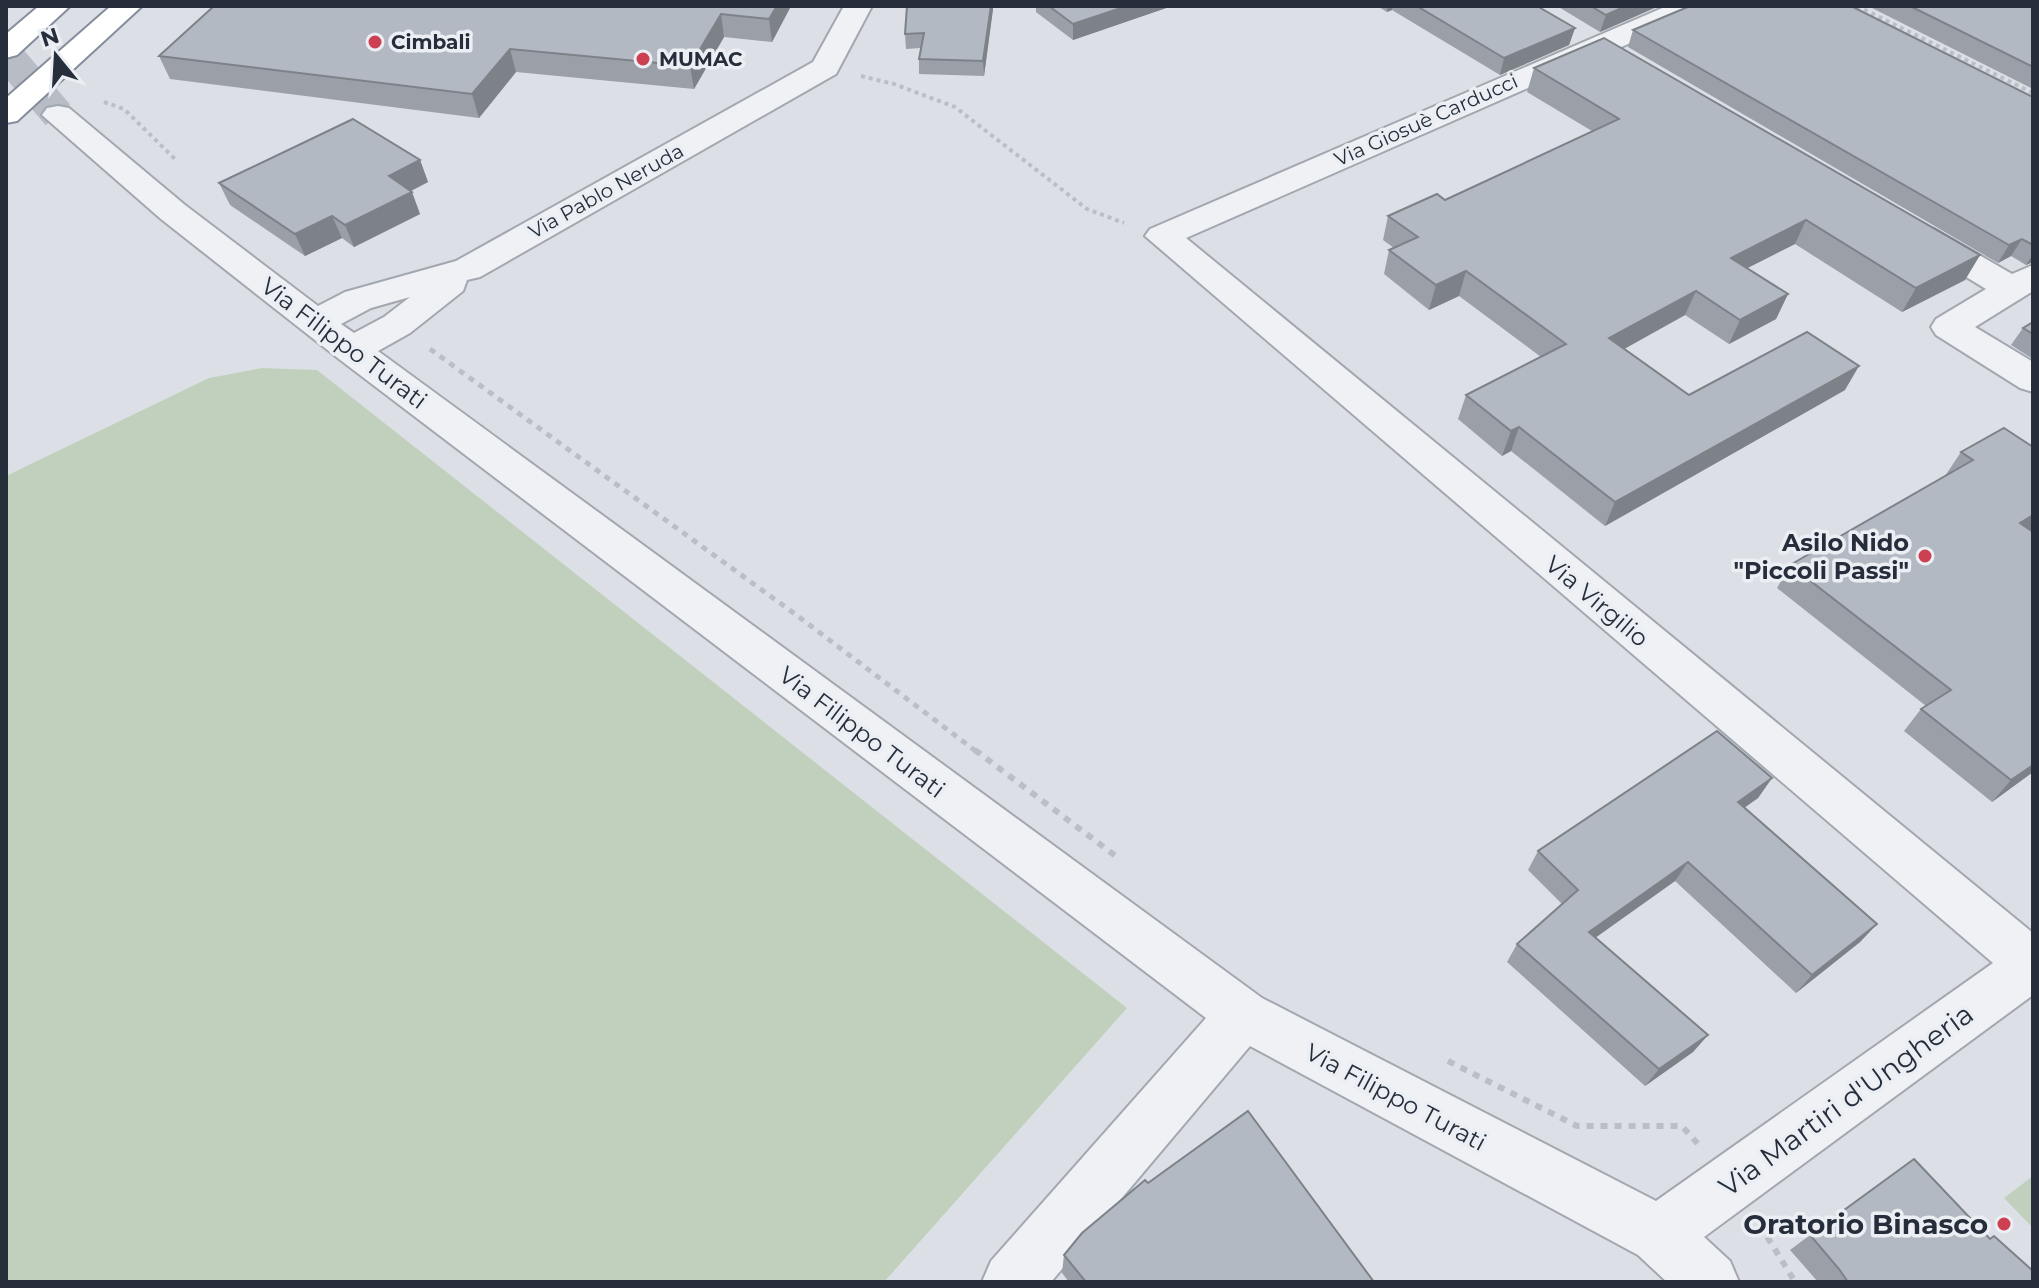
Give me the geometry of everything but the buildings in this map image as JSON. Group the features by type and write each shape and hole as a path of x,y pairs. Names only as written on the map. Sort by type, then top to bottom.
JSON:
{"highway":[{"path":"6,49 56,6"},
{"path":"6,114 128,6"}],"street":[{"path":"825,68 858,6"},
{"name":"Via Giosuè Carducci","path":"1162,236 1584,37 1691,6"},
{"path":"1584,37 1638,68"},
{"name":"Via Pablo Neruda","path":"316,322 358,300 468,269 825,68"},
{"name":"Via Filippo Turati","path":"58,115 173,212 352,350 1243,1015 1659,1234 1709,1282"},
{"path":"1892,218 2023,282"},
{"name":"Via Virgilio","path":"1162,236 2033,965"},
{"path":"352,350 397,325 468,269"},
{"path":"2023,282 1949,327 2033,379"},
{"name":"Via Martiri d'Ungheria","path":"1659,1234 2033,965"},
{"path":"1012,1282 1243,1015"}],"path":[{"path":"1857,6 2033,93"},
{"path":"825,68 894,84 955,107 1087,209 1162,236"},
{"path":"100,101 124,109 178,162"},
{"path":"397,325 795,614 1091,834 1122,861"},
{"path":"1445,1060 1577,1126 1682,1126"}],"green space":[{"path":"262,368 317,370 1127,1008 884,1282 6,1282 6,476 209,378"},
{"path":"2033,1176 2033,1228 2004,1198"}],"tunnel":[{"path":"6,54 58,115"}],"place":[{"name":"Cimbali","path":"375,42"},
{"name":"MUMAC","path":"643,59"},
{"name":"Asilo Nido \"Piccoli Passi\"","path":"1925,556"},
{"name":"Oratorio Binasco","path":"2004,1224"}]}
